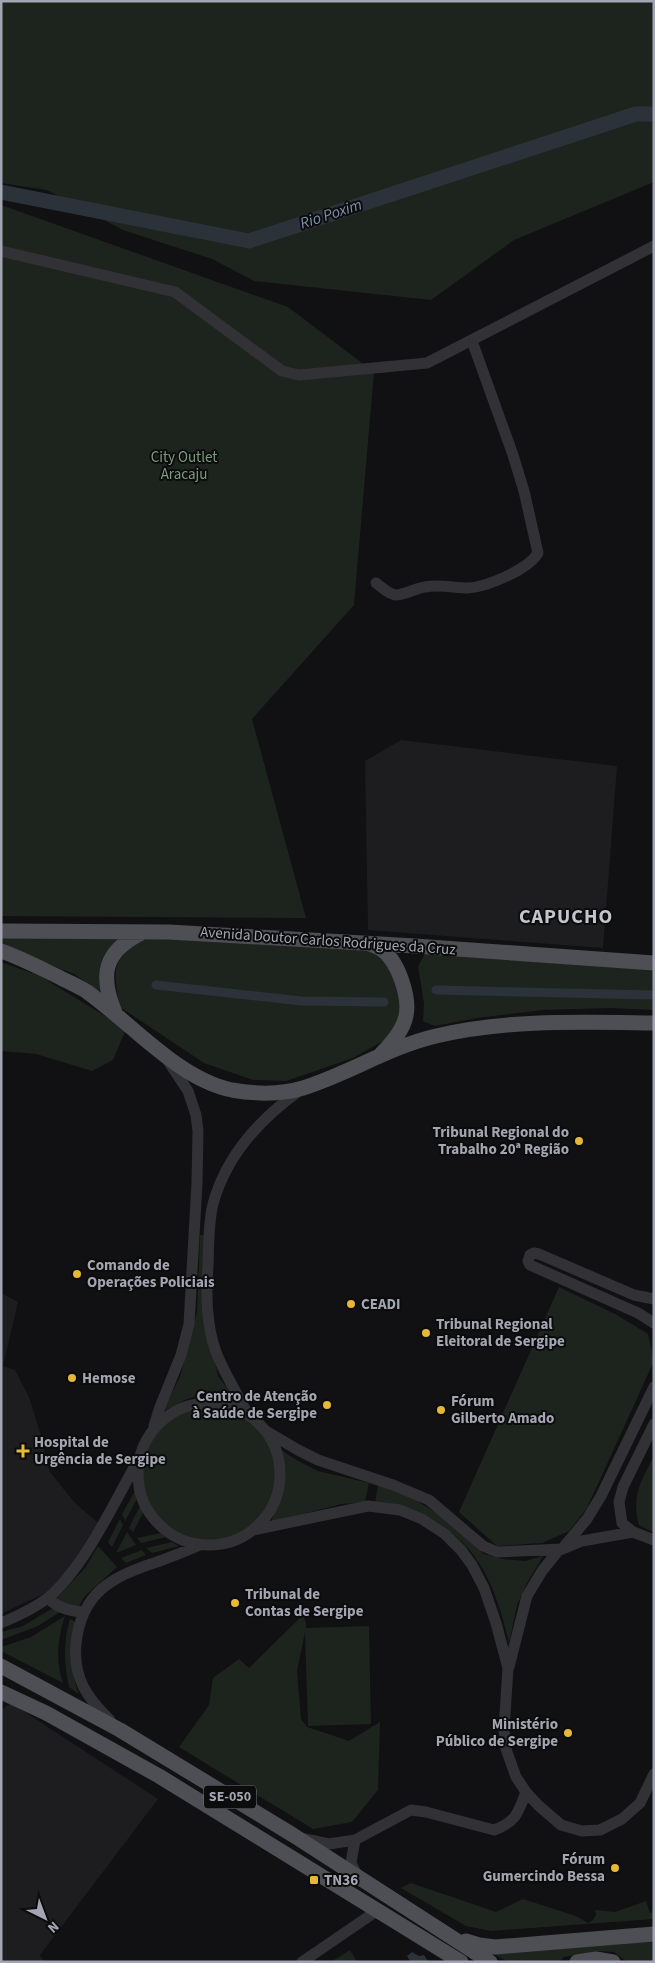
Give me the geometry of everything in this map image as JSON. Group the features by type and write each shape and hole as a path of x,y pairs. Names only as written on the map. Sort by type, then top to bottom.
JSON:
{"main road":[{"name":"Avenida Doutor Carlos Rodrigues da Cruz","path":"1,931 145,931 654,963"},
{"path":"116,1015 106,988 105,975 107,964 116,951 129,939 145,931"},
{"path":"369,944 381,949 392,961 403,984 407,1003 406,1016 402,1026 392,1043 380,1056"},
{"path":"1,950 85,990 163,1054 194,1075 230,1089 264,1094 302,1089 380,1056 434,1036 478,1027 565,1022 654,1023"},
{"name":"SE-050","path":"1,1666 120,1730 294,1835 490,1962"},
{"name":"SE-050","path":"1,1692 46,1713 159,1776 461,1962"},
{"path":"453,1937 479,1945 495,1947 654,1934"},
{"path":"435,1945 446,1962"},
{"path":"577,1962 596,1959 613,1962"}],"street":[{"path":"1,251 176,292 282,371 292,375 419,364 434,360 654,246"},
{"path":"376,583 396,595 434,586 469,588 510,574 530,564 538,552 524,491 513,455 472,341"},
{"path":"1,1623 24,1613 48,1598 73,1570 138,1461 145,1442 154,1428 160,1407 181,1355 190,1324 198,1131 196,1115 188,1091 163,1054"},
{"path":"247,1413 221,1364 209,1326 206,1298 213,1205 230,1163 255,1128 276,1107 302,1089"},
{"path":"195,1228 210,1227"},
{"path":"654,1299 634,1296 539,1254 534,1253 529,1257 530,1265 638,1313 654,1323"},
{"path":"654,1387 601,1496 587,1519 551,1559 527,1596 508,1668 504,1729 506,1749 511,1767 526,1792 561,1825 582,1831 600,1830 622,1819 640,1803 654,1774"},
{"path":"154,1428 174,1412 187,1406 203,1402 230,1405 247,1413 266,1430 318,1460 393,1485 428,1500 482,1546 497,1552 562,1548 582,1541 633,1532"},
{"path":"654,1424 623,1487 619,1502 622,1523 633,1532 654,1540"},
{"path":"253,1530 270,1511 280,1481 278,1455 266,1430"},
{"path":"138,1461 138,1485 141,1498 148,1513 160,1526 179,1540 200,1545 231,1542 253,1530 368,1506 400,1510 422,1519 445,1534 461,1550 472,1565 484,1588 496,1622 508,1668"},
{"path":"120,1730 86,1694 78,1678 75,1651 79,1622 83,1612 94,1596 113,1580 128,1571 200,1545"},
{"path":"48,1598 59,1607 83,1612"},
{"path":"294,1835 329,1844 355,1840 411,1810 426,1812 494,1830 512,1821 518,1814 526,1792"},
{"path":"355,1840 351,1863 359,1878"},
{"path":"302,1962 378,1910"}],"shaded area":[{"path":"401,740 617,766 603,948 368,930 365,761"},
{"name":"Hospital de Urgência de Sergipe","path":"1,1293 18,1302 3,1366 15,1370 29,1397 50,1472 75,1503 98,1523 70,1568 58,1581 45,1593 1,1614"},
{"path":"11,1703 158,1799 40,1955 44,1962 1,1962 1,1710"},
{"path":"412,1952 419,1956 424,1955 428,1961 410,1961 407,1956"}],"green space":[{"path":"1,1 654,1 654,182 514,240 431,300 254,281 212,259 123,230 47,190 1,183"},
{"name":"City Outlet Aracaju","path":"1,205 288,307 374,372 354,605 252,719 306,918 1,916"},
{"path":"1,936 121,938 108,951 101,963 100,976 103,994 74,974 1,946"},
{"path":"144,936 371,945 397,968 408,996 394,1035 353,1058 286,1081 253,1080 204,1063 120,1007 116,982 117,966 126,953"},
{"path":"425,954 654,970 654,1010 611,1008 543,1010 477,1018 435,1026 423,1021 424,1003 418,966"},
{"path":"1,962 40,976 126,1029 113,1060 92,1071 36,1054 1,1051"},
{"path":"200,1235 204,1235 207,1329 218,1376 237,1401 201,1395 187,1399 162,1412 180,1377 197,1312"},
{"path":"559,1287 617,1315 648,1334 654,1361 587,1508 569,1531 542,1543 497,1546 459,1512"},
{"path":"209,1402 223,1403 236,1407 249,1414 259,1423 268,1433 275,1446 279,1459 279,1487 275,1500 268,1513 259,1523 249,1532 236,1539 223,1543 209,1544 195,1543 182,1539 169,1532 159,1523 150,1513 143,1500 139,1487 138,1473 139,1459 143,1446 150,1433 159,1423 169,1414 182,1407 195,1403"},
{"path":"278,1448 318,1471 369,1483 365,1502 342,1504 271,1522 285,1477"},
{"path":"654,1456 654,1533 639,1525 636,1506 641,1481"},
{"path":"378,1485 414,1499 441,1516 484,1554 503,1559 525,1561 543,1556 517,1605 509,1643 494,1593 487,1577 469,1549 443,1526 417,1511 375,1503"},
{"path":"136,1489 138,1497 125,1521 122,1514"},
{"path":"140,1506 144,1511 133,1532 129,1528"},
{"path":"120,1519 123,1525 112,1547 108,1542"},
{"path":"127,1532 136,1545 116,1553"},
{"path":"161,1533 166,1537 141,1543 137,1538"},
{"path":"172,1542 179,1546 152,1553 146,1548"},
{"path":"98,1546 117,1567 84,1597 78,1608 58,1602 57,1598 85,1568"},
{"path":"142,1550 146,1555 126,1563 121,1558"},
{"path":"53,1608 60,1612 38,1626 1,1640 1,1632 23,1626"},
{"path":"303,1615 306,1628 369,1626 371,1724 308,1726 305,1632 297,1671 301,1719 307,1727 349,1741 380,1722 378,1790 352,1822 313,1829 179,1747 209,1705 213,1678 239,1659 249,1668"},
{"path":"65,1616 58,1649 63,1683 1,1651 1,1647 31,1637"},
{"path":"70,1619 76,1622 72,1666 79,1694 69,1687 66,1670 65,1645"},
{"path":"411,1883 496,1912 523,1899 576,1916 588,1923 596,1915 595,1910 615,1912 646,1901 650,1913 654,1912 654,1919 491,1931 466,1926 401,1888"},
{"path":"654,1941 654,1962 627,1962 614,1952 598,1951 564,1957 559,1962 508,1962 487,1950"},
{"path":"350,1950 357,1962 335,1962 334,1960"}],"waterway":[{"name":"Rio Poxim","path":"1,192 249,241 636,114 654,114"},
{"path":"156,985 301,1001 384,1002"},
{"path":"436,990 654,995"}],"place":[{"name":"Tribunal Regional do Trabalho 20ª Região","path":"579,1141"},
{"name":"Comando de Operações Policiais","path":"77,1274"},
{"name":"CEADI","path":"351,1304"},
{"name":"Tribunal Regional Eleitoral de Sergipe","path":"426,1333"},
{"name":"Hemose","path":"72,1378"},
{"name":"Centro de Atenção à Saúde de Sergipe","path":"327,1405"},
{"name":"Fórum Gilberto Amado","path":"441,1410"},
{"name":"Hospital de Urgência de Sergipe","path":"23,1451"},
{"name":"Tribunal de Contas de Sergipe","path":"235,1603"},
{"name":"Ministério Público de Sergipe","path":"568,1733"},
{"name":"Fórum Gumercindo Bessa","path":"615,1868"},
{"name":"TN36","path":"314,1880"}],"district":[{"name":"CAPUCHO","path":"566,917"}]}
